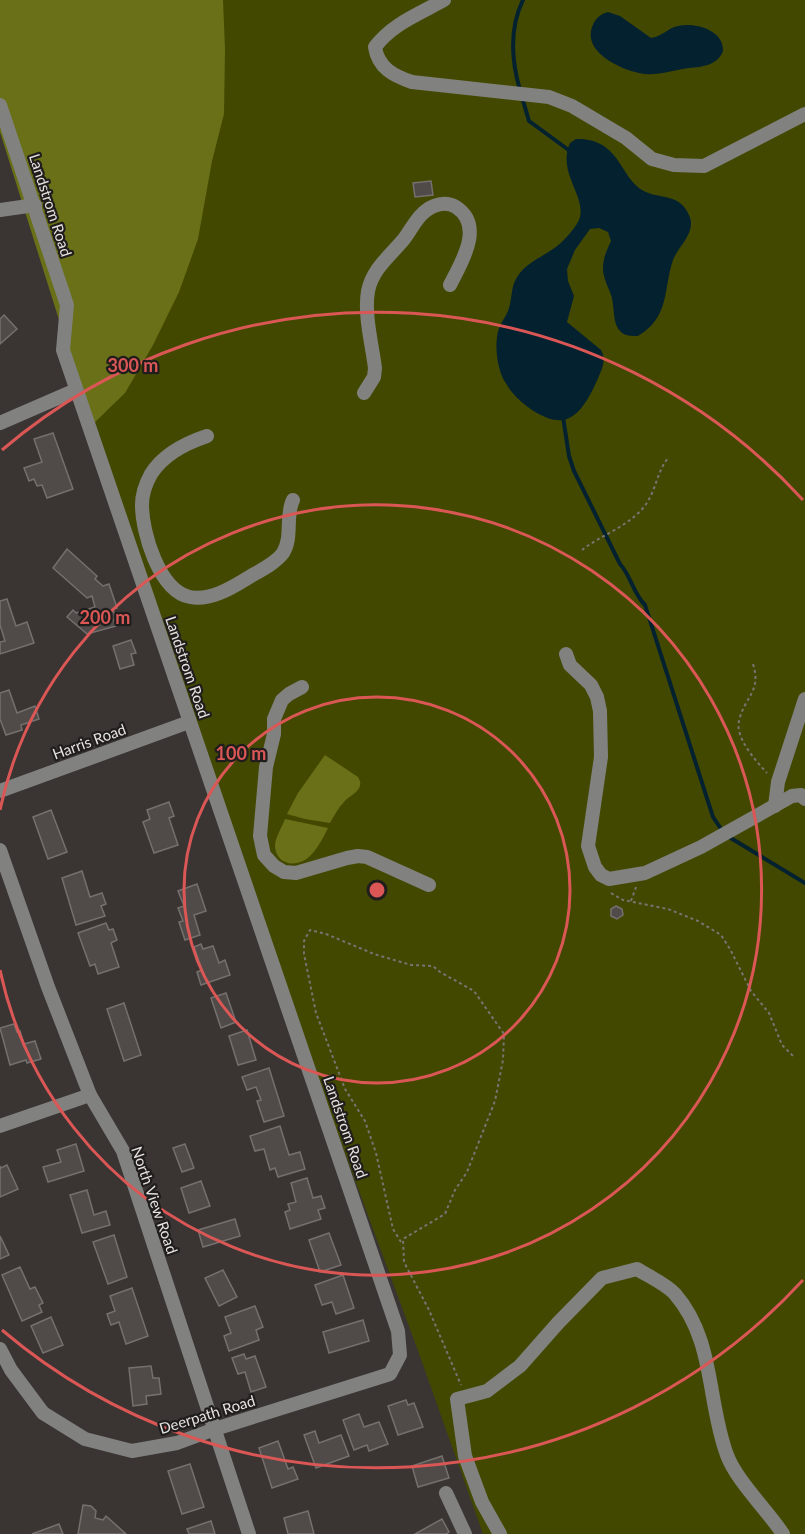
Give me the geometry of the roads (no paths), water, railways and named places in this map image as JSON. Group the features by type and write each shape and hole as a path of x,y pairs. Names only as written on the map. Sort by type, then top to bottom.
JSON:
{"street":[{"path":"444,0 397,25 383,37 375,47 379,62 392,73 412,82 549,97 572,106 626,138 652,159 674,165 704,166 805,114"},
{"name":"Landstrom Road","path":"0,105 67,305 63,350 398,1331 400,1354 390,1374"},
{"path":"364,393 374,377 375,368 368,314 368,292 374,274 425,211 437,204 453,205 460,211 469,230 470,240 450,285"},
{"path":"0,210 35,205"},
{"path":"0,423 76,390"},
{"path":"207,436 171,454 160,464 148,481 143,497 144,519 157,565 168,583 181,593 188,597 209,596 239,584 273,562 283,553 287,541 289,508 293,500"},
{"path":"566,654 570,665 591,686 597,697 600,711 601,757 588,846 590,856 601,874 609,879 651,870 701,847 792,796 801,795 805,799"},
{"path":"302,687 282,700 274,719 274,734 266,767 260,836 268,862 284,872 296,873 347,858 368,857 429,885"},
{"path":"774,806 778,782 805,699"},
{"name":"Harris Road","path":"0,791 189,722"},
{"name":"North View Road","path":"0,850 48,987 90,1095 123,1151 249,1534"},
{"path":"0,1126 90,1095"},
{"path":"500,1534 482,1502 465,1456 457,1399 487,1391 520,1366 602,1278 637,1269 674,1292 695,1323 709,1367 720,1434 728,1458 783,1534"},
{"name":"Deerpath Road","path":"0,1349 11,1370 43,1413 85,1439 132,1451 177,1443 390,1374"},
{"path":"446,1493 465,1534"}],"water":[{"path":"608,12 620,16 651,38 678,26 692,25 707,29 719,38 723,51 721,56 704,66 664,73 645,74 622,68 598,51 591,36 596,19"},
{"path":"576,139 591,140 603,145 637,186 646,192 676,200 689,215 691,227 673,260 660,312 648,329 638,336 624,334 617,327 612,299 603,272 604,257 611,241 608,232 599,228 590,229 575,250 567,269 568,281 574,296 567,322 601,350 603,363 594,388 582,407 567,419 559,420 533,411 511,391 499,368 496,343 518,275 527,266 560,244 578,222 581,213 580,204 567,165 570,143"}],"waterway":[{"path":"520,90 513,56 513,44 515,22 523,0"},
{"path":"522,97 529,121 570,151"},
{"path":"563,417 569,456 574,471 620,564 645,605 713,817 723,832"},
{"path":"729,837 805,883"}]}
